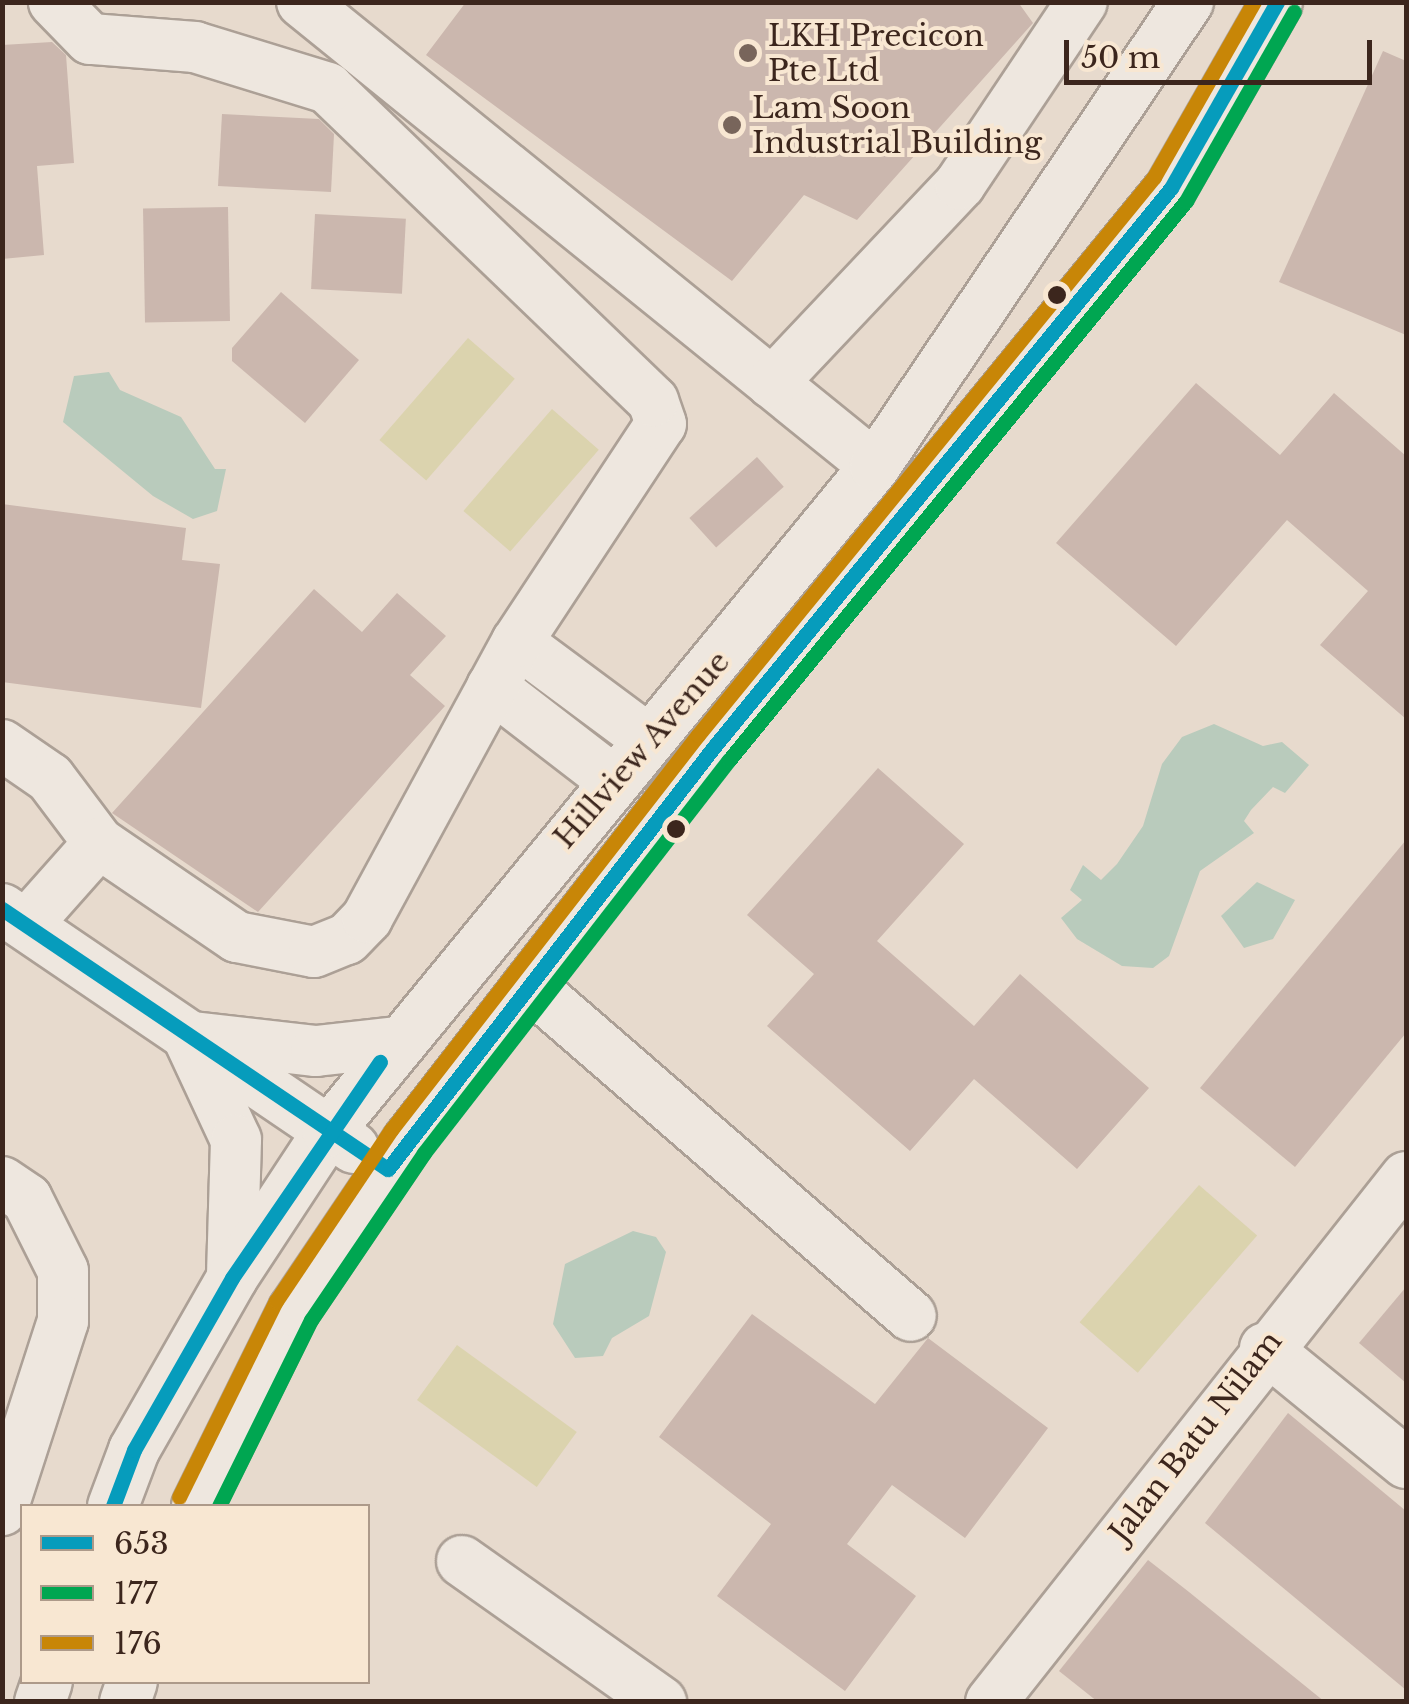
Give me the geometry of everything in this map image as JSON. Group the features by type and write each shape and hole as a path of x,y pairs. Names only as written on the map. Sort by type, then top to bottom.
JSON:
{"street":[{"path":"2,745 50,778 99,843 237,938 314,952 368,918 516,642 656,441 660,411 328,88 195,47 90,39 54,2"},
{"path":"302,2 875,466"},
{"path":"355,2 384,71"},
{"path":"772,383 960,184 1082,2"},
{"name":"Hillview Avenue","path":"114,1504 134,1450 232,1278 328,1132 396,1042 875,466 1188,2"},
{"name":"Hillview Avenue","path":"198,1504 220,1443 294,1310 388,1169 529,984 1171,188 1276,2"},
{"path":"516,642 649,740"},
{"path":"492,687 614,781"},
{"path":"99,843 15,917 388,1169"},
{"path":"529,984 911,1316"},
{"path":"188,1037 316,1051 396,1042"},
{"path":"188,1037 236,1140 232,1278"},
{"name":"Jalan Batu Nilam","path":"992,1701 1265,1348 1406,1177"},
{"path":"2,1182 27,1200 63,1271 63,1321 2,1510"},
{"path":"1265,1348 1406,1463"},
{"path":"462,1561 661,1702"}],"shaded area":[{"path":"468,338 515,379 426,481 379,440"},
{"path":"109,372 120,390 181,417 215,469 226,469 217,511 193,519 153,496 63,422 74,376"},
{"path":"552,409 599,450 510,552 463,511"},
{"path":"1214,724 1263,746 1282,742 1309,765 1285,793 1273,787 1251,810 1244,821 1254,833 1200,871 1169,956 1153,968 1122,966 1077,939 1061,918 1082,900 1070,890 1083,865 1101,880 1117,864 1143,826 1162,764 1182,737"},
{"path":"1257,882 1295,900 1273,939 1244,948 1221,916"},
{"path":"1199,1185 1257,1236 1138,1373 1080,1322"},
{"path":"633,1231 656,1237 666,1252 649,1316 612,1338 603,1356 575,1358 553,1324 565,1264"},
{"path":"457,1345 577,1432 537,1487 417,1400"}],"building":[{"name":"Lam Soon Industrial Building","path":"466,2 1018,2 1033,23 857,220 804,195 732,281 426,55"},
{"path":"52,42 66,55 74,163 37,166 44,255 2,259 2,45"},
{"path":"1383,51 1406,61 1406,335 1279,282"},
{"path":"222,114 319,119 334,134 331,192 218,186"},
{"path":"228,207 230,321 145,322 143,208"},
{"path":"315,214 406,219 402,294 311,289"},
{"path":"281,292 359,360 305,423 232,361 232,348"},
{"path":"1196,383 1280,455 1334,393 1406,456 1406,719 1320,645 1368,591 1287,520 1176,646 1056,543"},
{"path":"757,457 784,487 716,548 689,518"},
{"path":"2,504 186,528 182,560 220,564 201,708 2,682"},
{"path":"314,589 362,632 397,593 446,636 410,675 445,706 258,912 112,813"},
{"path":"878,768 964,844 877,941 974,1026 1020,974 1149,1088 1077,1169 974,1079 910,1151 767,1026 814,974 747,915"},
{"path":"1406,840 1406,1033 1295,1167 1200,1088"},
{"path":"1406,1287 1406,1383 1359,1343"},
{"path":"752,1314 875,1404 928,1338 1048,1428 965,1538 892,1485 847,1544 916,1596 845,1691 717,1596 771,1524 659,1437"},
{"path":"1288,1413 1406,1511 1406,1690 1205,1523"},
{"path":"1148,1560 1325,1702 1098,1702 1059,1671"}],"transit line":[{"name":"176","path":"179,1497 276,1301 391,1130 698,735 1154,177 1254,2"},
{"name":"653","path":"2,909 388,1169 713,748 1171,188 1277,2"},
{"name":"177","path":"220,1504 311,1320 424,1153 729,760 1186,201 1294,12"},
{"name":"653","path":"114,1504 134,1450 232,1278 380,1062"}],"place":[{"name":"LKH Precicon Pte Ltd","path":"748,53"},
{"name":"Lam Soon Industrial Building","path":"732,125"}]}
